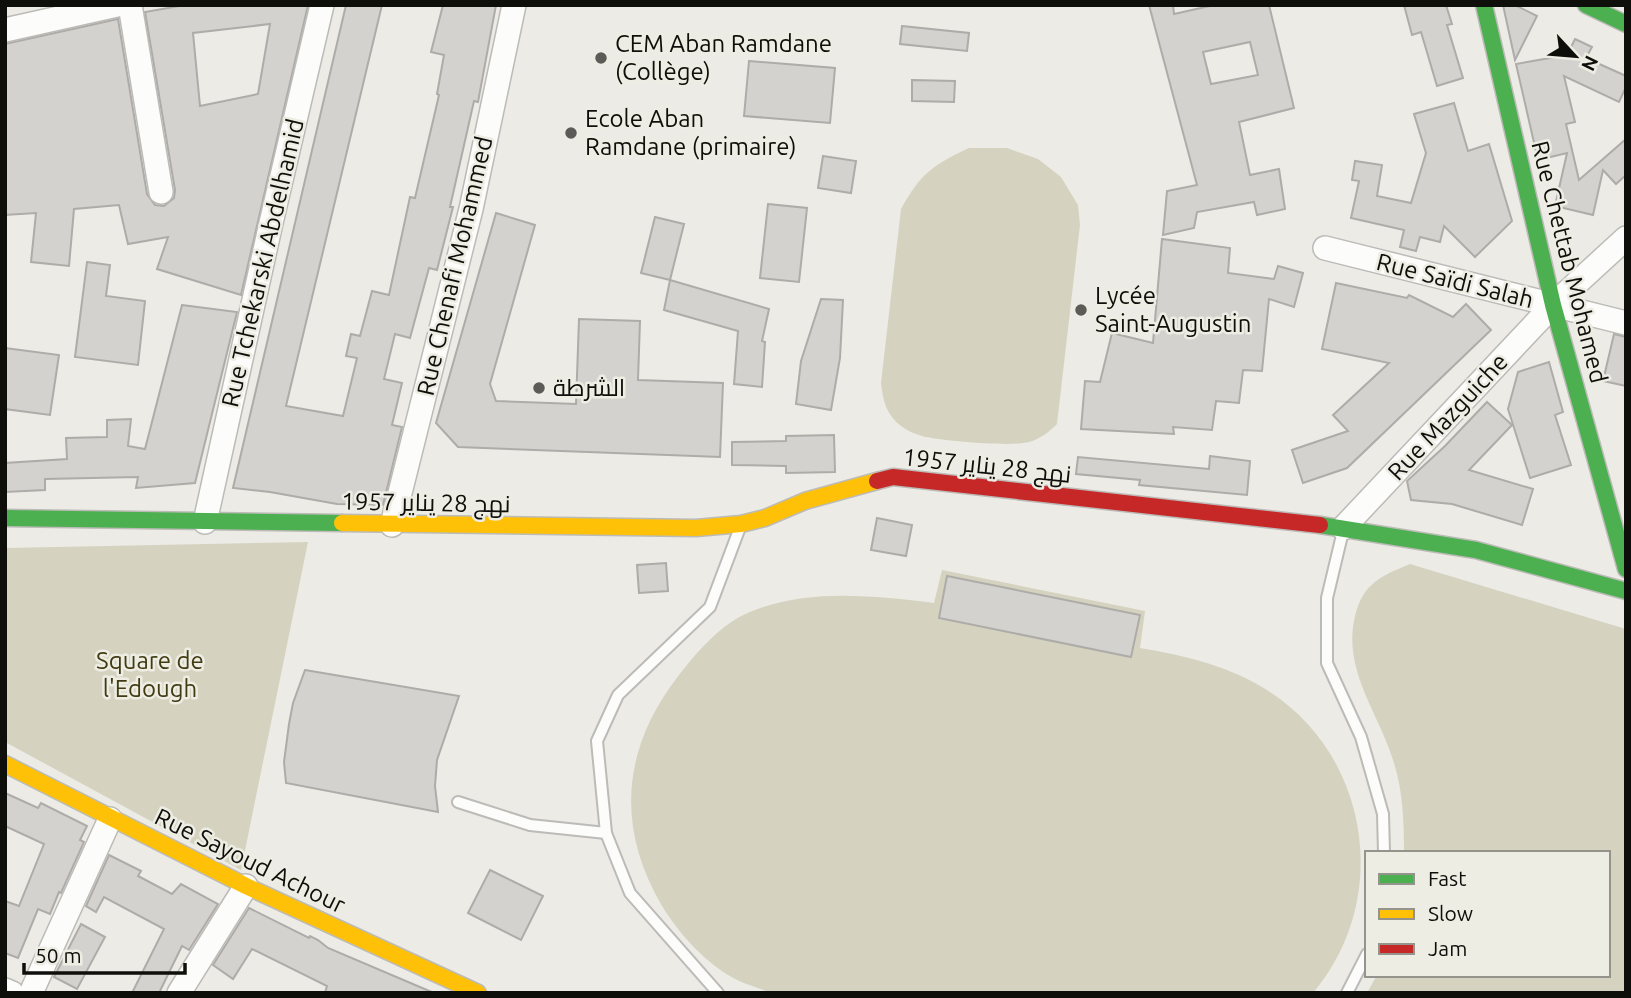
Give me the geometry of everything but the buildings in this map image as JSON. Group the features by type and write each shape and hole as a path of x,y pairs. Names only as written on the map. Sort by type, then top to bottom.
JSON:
{"street":[{"path":"5,30 117,5"},
{"path":"130,5 161,192"},
{"name":"Rue Tchekarski Abdelhamid","path":"205,522 322,5"},
{"name":"Rue Chenafi Mohammed","path":"392,525 471,209 514,5"},
{"name":"Rue Chettab Mohamed","path":"1484,5 1553,305 1626,569"},
{"path":"1586,5 1626,24"},
{"name":"Rue Mazguiche","path":"1343,528 1553,305 1626,239"},
{"name":"Rue Saïdi Salah","path":"1325,248 1626,323"},
{"name":"نهج 28 يناير 1957","path":"5,518 696,528 741,524 765,518 805,501 893,477 1343,528 1476,550 1626,592"},
{"name":"Rue Sayoud Achour","path":"5,764 246,886 468,991"},
{"path":"31,993 110,819"},
{"path":"179,993 246,886"},
{"path":"5,989 12,993"}],"lane":[{"path":"718,993 630,893 606,833 597,741 618,695 710,607 741,524"},
{"path":"1343,528 1327,598 1327,663 1361,737 1383,814 1384,851"},
{"path":"458,802 530,825 606,833"},
{"path":"1348,993 1365,958"}],"green space":[{"path":"969,148 1007,148 1038,159 1061,177 1078,205 1080,225 1057,424 1044,435 1029,442 978,443 920,435 906,430 896,421 886,407 883,396 881,383 901,209 929,171"},
{"name":"Square de l'Edough","path":"308,542 241,870 5,742 5,548"},
{"path":"1410,564 1626,629 1626,993 1367,993 1376,977 1610,977 1610,851 1404,851 1397,774 1388,745 1365,694 1354,658 1352,640 1354,621 1361,599 1373,584"},
{"path":"942,570 1145,611 1140,648 1191,659 1240,675 1270,692 1304,720 1330,754 1349,792 1359,833 1360,875 1353,916 1338,956 1313,993 771,993 741,982 715,966 685,938 662,906 647,877 637,848 632,819 636,761 658,706 676,679 718,632 750,612 772,604 818,597 865,596 934,603"}],"traffic: fast":[{"path":"1484,5 1553,305 1626,569"},
{"path":"1586,5 1626,24"},
{"path":"5,518 342,523"},
{"path":"1320,525 1476,550 1626,591"}],"traffic: slow":[{"path":"342,523 696,528 741,524 765,518 805,501 877,481"},
{"path":"5,764 246,886 478,993"}],"traffic: jam":[{"path":"877,481 893,477 1320,525"}],"place":[{"name":"CEM Aban Ramdane (Collège)","path":"601,58"},
{"name":"Ecole Aban Ramdane (primaire)","path":"571,133"},
{"name":"Lycée Saint-Augustin","path":"1081,310"},
{"name":"الشرطة","path":"539,388"}]}
